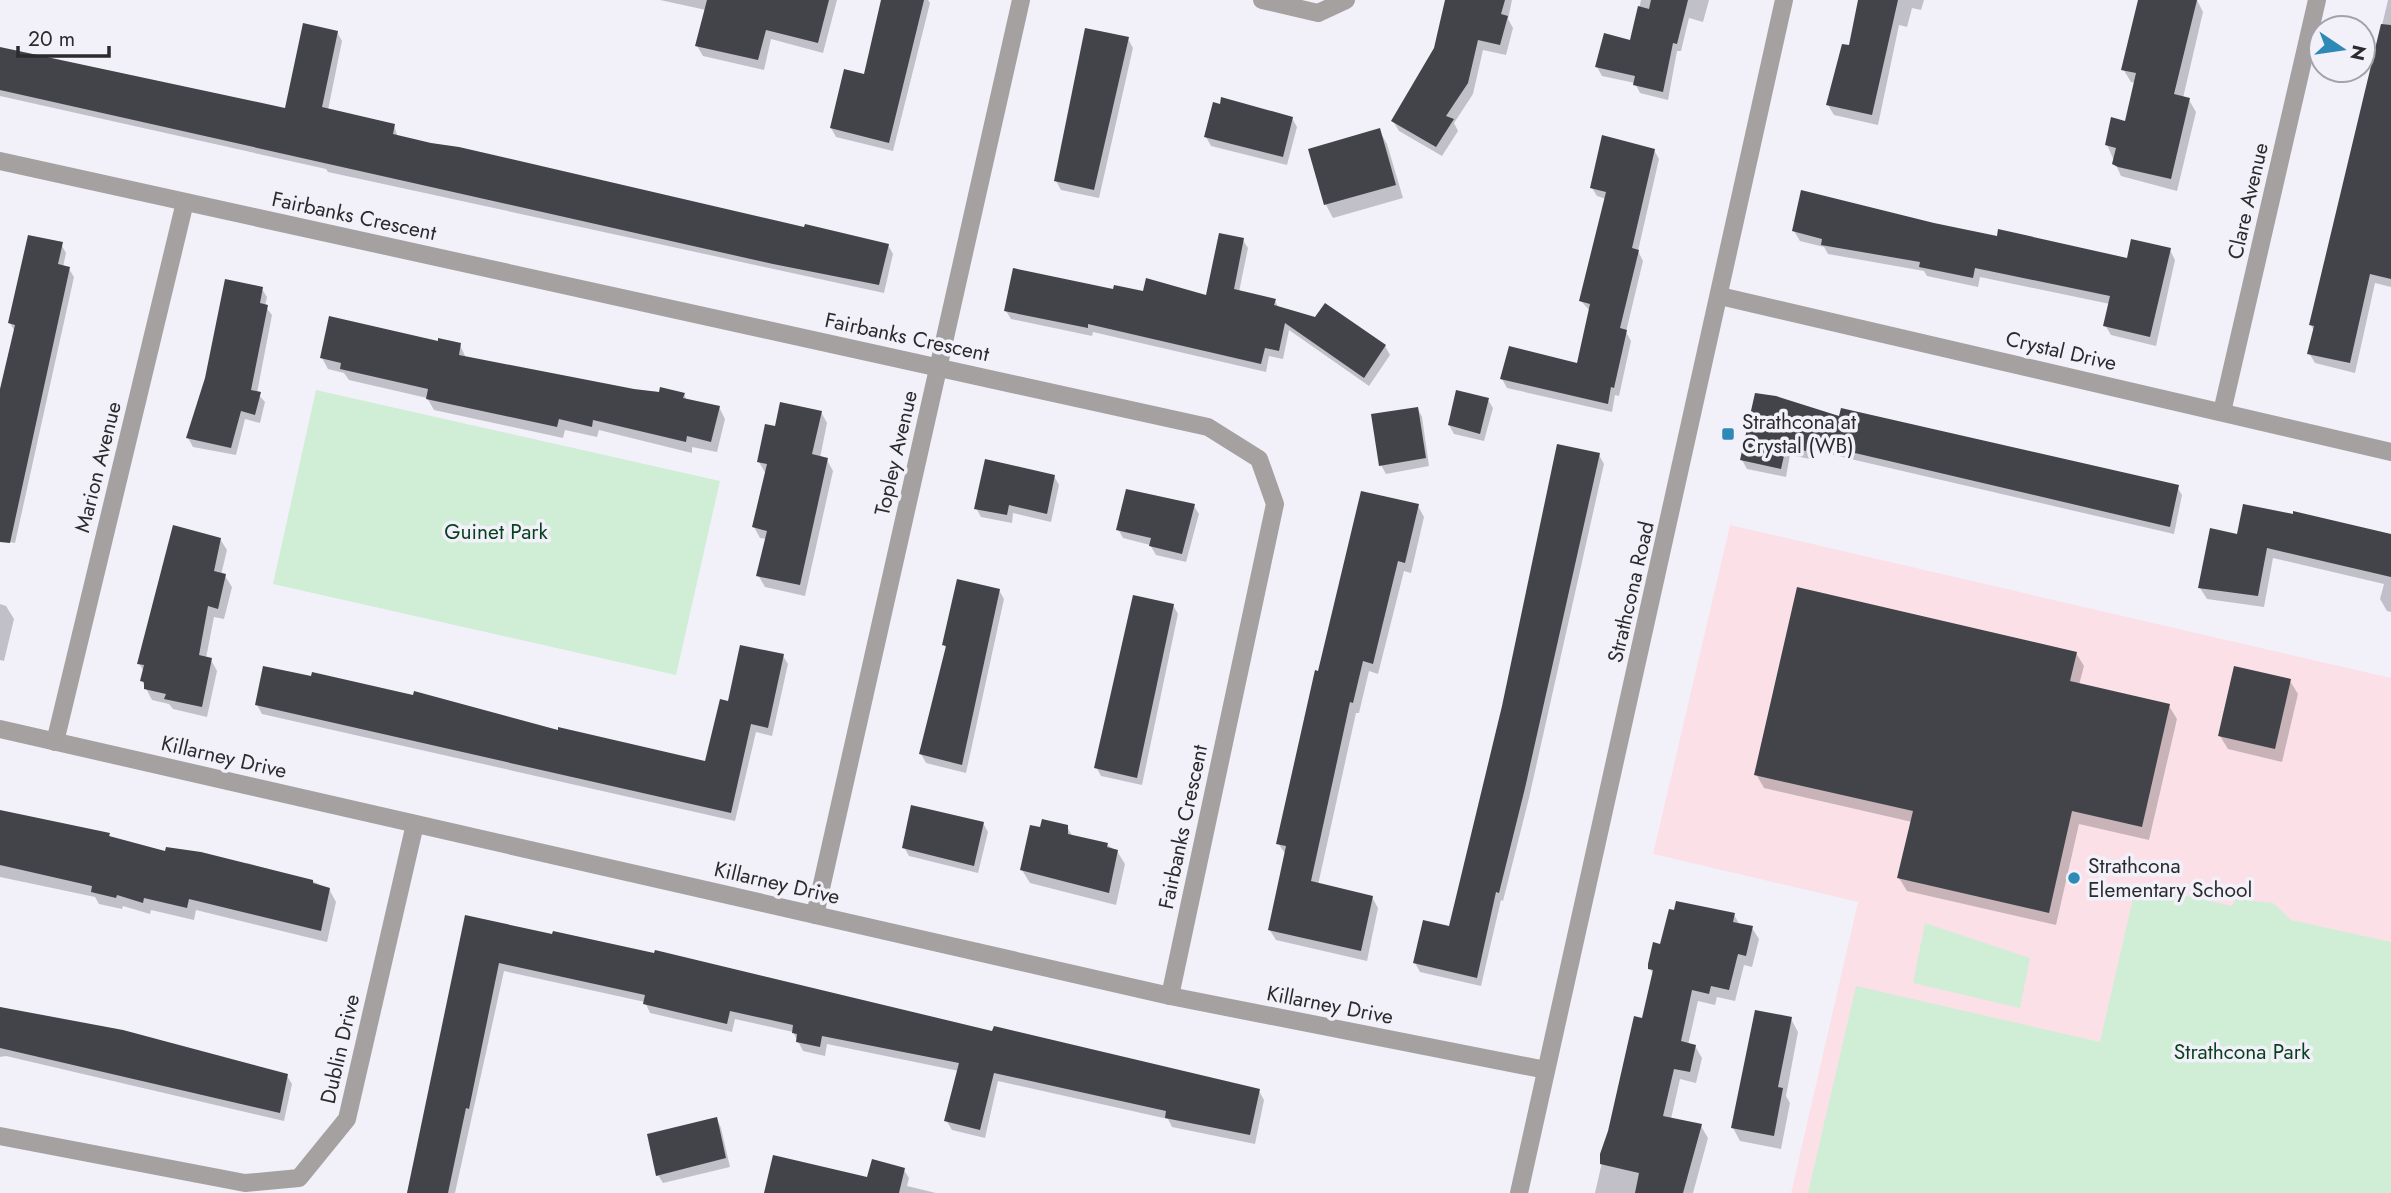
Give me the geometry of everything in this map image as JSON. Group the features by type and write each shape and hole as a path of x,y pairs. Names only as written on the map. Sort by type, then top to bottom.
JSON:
{"street":[{"name":"Topley Avenue","path":"815,915 1021,0"},
{"path":"1262,0 1318,13 1346,0"},
{"name":"Strathcona Road","path":"1519,1193 1784,0"},
{"name":"Clare Avenue","path":"2222,412 2317,0"},
{"name":"Fairbanks Crescent","path":"0,161 1208,427 1259,459 1275,504 1170,996"},
{"name":"Marion Avenue","path":"55,742 185,202"},
{"name":"Crystal Drive","path":"1720,296 2391,452"},
{"name":"Killarney Drive","path":"0,729 1170,996 1546,1070"},
{"name":"Dublin Drive","path":"0,1136 245,1183 299,1178 348,1119 415,824"}],"shaded area":[{"name":"Strathcona Elementary School","path":"1730,525 2391,678 2391,1193 1791,1193 1858,902 1653,854"}],"green space":[{"name":"Guinet Park","path":"316,390 720,481 676,675 273,584"},
{"name":"Strathcona Park","path":"2136,885 2232,906 2236,899 2273,903 2291,920 2391,942 2391,1193 1808,1193 1856,986 2100,1042"},
{"path":"1925,923 2030,958 2020,1008 1913,983"}],"building":[{"path":"707,0 829,0 818,43 766,30 758,60 695,46"},
{"path":"881,0 924,0 889,143 830,128 844,69 864,74"},
{"path":"1445,0 1505,0 1501,14 1508,16 1500,45 1478,40 1468,83 1446,116 1454,119 1436,147 1391,121 1434,48"},
{"path":"1651,0 1688,0 1677,44 1673,43 1663,92 1633,85 1635,76 1595,67 1604,33 1630,40 1638,6 1649,9"},
{"path":"1858,0 1898,0 1872,115 1826,105 1842,44 1849,45"},
{"path":"2138,0 2197,0 2174,94 2190,98 2171,179 2112,164 2116,148 2105,145 2111,117 2125,121 2136,73 2121,70"},
{"path":"303,23 338,31 322,107 395,124 393,134 889,244 879,285 773,264 0,90 0,47 285,108"},
{"path":"2381,24 2391,25 2391,279 2370,274 2350,363 2307,354 2314,326 2309,325 2367,84 2377,84 2377,41"},
{"path":"1085,28 1129,37 1094,190 1054,181"},
{"path":"1221,97 1293,117 1283,157 1204,137 1213,102 1220,104"},
{"path":"1380,128 1396,185 1324,205 1308,149"},
{"path":"1602,135 1655,149 1632,248 1639,250 1620,328 1627,330 1608,404 1500,379 1509,346 1577,363 1590,304 1579,301 1606,192 1590,188"},
{"path":"1801,190 1934,223 1997,236 1998,229 2127,258 2131,239 2171,248 2150,337 2103,326 2110,296 1975,268 1973,278 1919,267 1920,262 1821,245 1822,239 1792,231"},
{"path":"1219,233 1244,238 1234,289 1276,299 1274,305 1315,317 1325,303 1386,345 1364,378 1285,323 1279,351 1265,348 1261,364 1088,324 1088,328 1004,311 1013,268 1113,289 1114,285 1143,291 1146,278 1206,295"},
{"path":"28,235 63,242 58,264 70,267 10,543 0,542 0,389 15,325 8,323"},
{"path":"225,279 263,287 260,303 268,305 251,390 261,392 255,415 241,411 231,448 186,438 205,378"},
{"path":"329,316 438,341 438,338 461,343 459,355 634,389 659,392 660,387 685,393 683,398 720,406 711,442 687,436 686,442 593,420 592,427 559,419 557,427 426,399 428,389 340,369 341,363 320,358"},
{"path":"1456,390 1489,398 1480,434 1448,425"},
{"path":"1755,393 1776,396 1839,416 1841,408 2179,485 2170,527 1808,442 1806,451 1786,447 1781,469 1740,460"},
{"path":"780,402 822,411 812,454 828,458 800,585 756,576 767,531 752,527 767,464 757,462 765,424 775,426"},
{"path":"1418,407 1426,458 1379,466 1371,414"},
{"path":"1557,444 1600,453 1525,788 1499,893 1496,892 1477,978 1413,963 1423,920 1449,926 1502,706"},
{"path":"985,459 1055,475 1047,514 1009,505 1007,515 974,509"},
{"path":"1126,489 1195,504 1182,554 1149,546 1151,538 1116,530"},
{"path":"1361,491 1419,504 1405,563 1398,561 1373,664 1363,661 1353,703 1350,702 1311,881 1373,896 1361,951 1268,930 1286,846 1276,844 1315,670 1318,671"},
{"path":"2243,504 2293,514 2293,511 2391,534 2391,577 2267,548 2258,596 2198,588 2210,528 2237,534"},
{"path":"173,525 221,538 214,571 226,574 218,609 208,606 199,655 212,658 202,707 164,699 166,694 144,689 144,682 140,681 144,665 137,664"},
{"path":"957,579 1000,589 962,765 919,754 946,646 942,645"},
{"path":"1797,587 2077,652 2070,681 2170,704 2142,827 2072,811 2049,913 1897,878 1913,811 1754,775"},
{"path":"1133,595 1174,604 1137,778 1094,768"},
{"path":"740,645 784,654 768,728 751,724 731,813 255,705 263,666 311,676 312,672 413,695 414,691 558,730 558,727 705,761 720,699 728,701"},
{"path":"2234,666 2291,679 2275,749 2218,736"},
{"path":"911,805 984,822 974,866 902,848"},
{"path":"0,810 110,833 109,836 165,851 166,847 201,852 313,880 313,883 330,888 321,931 189,899 187,908 144,898 143,903 117,895 116,898 91,892 92,886 0,865"},
{"path":"1042,819 1068,825 1068,834 1108,843 1107,847 1118,850 1109,893 1020,870 1030,825 1040,827"},
{"path":"1676,901 1735,913 1733,922 1753,926 1746,956 1738,954 1729,990 1711,986 1709,994 1692,990 1681,1041 1696,1045 1690,1072 1674,1069 1663,1116 1702,1124 1683,1193 1635,1193 1639,1173 1600,1164 1600,1154 1608,1131 1634,1016 1642,1018 1653,970 1648,969 1648,964 1653,942 1660,944 1669,909 1674,910"},
{"path":"465,915 654,953 655,950 992,1031 994,1026 1260,1089 1250,1135 1165,1118 1166,1111 994,1073 980,1130 944,1121 959,1063 822,1036 820,1047 796,1042 797,1034 792,1033 793,1025 730,1011 727,1024 643,1004 645,995 499,963 469,1109 466,1108 448,1193 407,1193"},
{"path":"0,1007 123,1030 288,1074 280,1113 0,1048"},
{"path":"1755,1010 1792,1017 1778,1087 1783,1088 1774,1136 1731,1128"},
{"path":"717,1117 726,1158 656,1176 647,1134"},
{"path":"773,1155 867,1177 872,1159 905,1168 899,1193 764,1193"}],"place":[{"name":"Strathcona at Crystal (WB)","path":"1728,434"},
{"name":"Strathcona Elementary School","path":"2074,878"}]}
